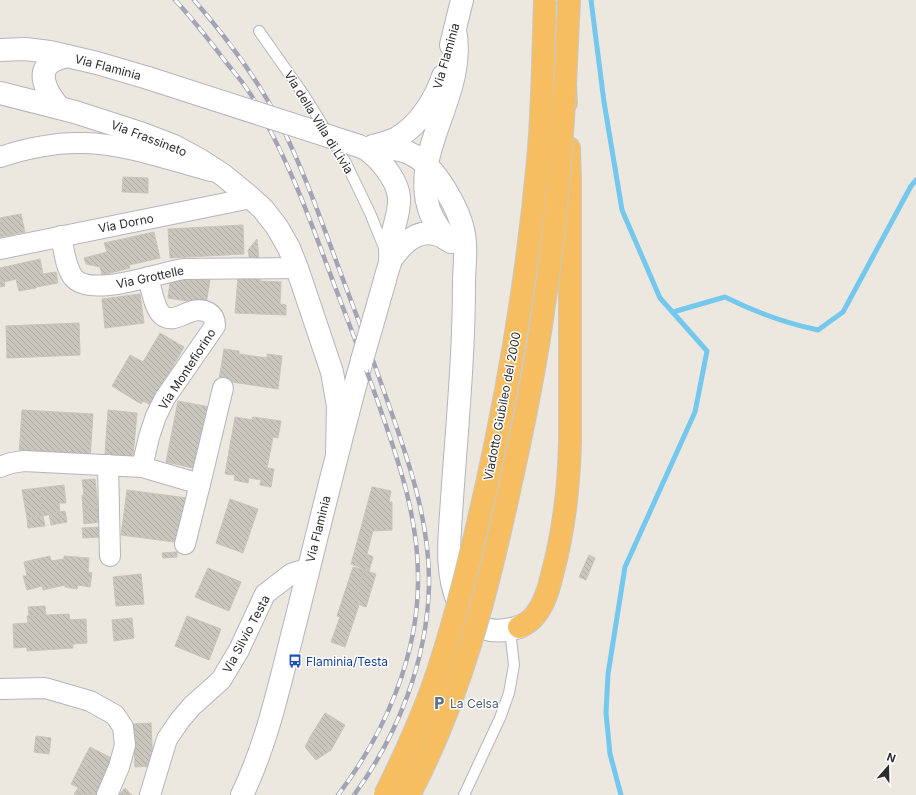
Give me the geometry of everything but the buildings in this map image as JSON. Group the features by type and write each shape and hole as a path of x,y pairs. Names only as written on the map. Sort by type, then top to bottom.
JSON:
{"highway":[{"name":"Viadotto Giubileo del 2000","path":"385,795 414,733 438,672 466,577 497,438 519,322 533,208 538,157 545,0"},
{"name":"Viadotto Giubileo del 2000","path":"409,795 438,734 456,689 472,638 505,512 529,397 542,318 562,152 569,0"},
{"path":"515,628 532,619 539,610 547,592 555,564 563,525 568,484 570,411 570,181 565,85"}],"street":[{"name":"Via Flaminia","path":"363,147 397,138 414,124 427,108 442,80 462,0"},
{"path":"455,30 458,51 455,74 431,149 425,183 431,214 446,239 454,246 460,255 464,274"},
{"name":"Via Flaminia","path":"0,50 38,50 98,63 363,147 385,168 398,191 399,204 390,245 387,271 337,453 309,568 265,734 255,765 242,795"},
{"name":"Via Flaminia","path":"59,107 47,90 44,75 50,63 67,56"},
{"name":"Via Frassineto","path":"0,93 59,107 123,127 174,146 223,175 252,198 263,209 277,227 289,248 335,381 338,406 337,453"},
{"path":"0,157 31,148 49,145 73,143 95,144 135,150 223,175"},
{"path":"363,147 400,150 418,157 427,166 451,199 461,223 466,243 464,274 464,323 451,526 450,572 458,603 464,613 474,623 488,630 497,631 515,628"},
{"name":"Via Dorno","path":"0,249 252,198"},
{"name":"Via Flaminia","path":"387,271 405,242 417,235 435,234 446,239"},
{"name":"Via Grottelle","path":"61,236 69,268 74,278 81,283 90,286 104,286 184,269 297,268"},
{"name":"Via Montefiorino","path":"142,468 150,432 166,398 215,326 215,320 212,315 201,310 188,312 179,317 173,318 162,316 157,309 148,277"},
{"path":"328,359 338,369 354,367 362,360"},
{"path":"184,544 224,388"},
{"path":"0,467 24,461 108,465 142,468 200,484"},
{"path":"108,465 110,556"},
{"name":"Via Silvio Testa","path":"150,795 167,739 192,706 221,680 239,650 265,594 291,574 309,568"},
{"path":"0,688 45,688 90,702 115,715 123,727 125,745 119,767 107,795"}],"lane":[{"name":"Via della Villa di Livia","path":"259,32 304,95 346,163 370,213 387,271"},
{"path":"464,795 500,718 509,693 514,664 515,628"}],"waterway":[{"path":"591,0 604,102 622,210 660,298 707,351 695,412 625,567 608,674 606,713 610,754 621,795"},
{"path":"673,312 725,297 770,316 818,330 843,312 911,186 916,180"}],"railway":[{"path":"175,0 201,30 246,88 255,102 284,159 310,221 358,347 388,431 407,492 415,534 418,577 417,606 413,635 406,664 384,719 355,771 338,795"},
{"path":"194,0 230,44 252,75 281,125 299,165 316,206 382,385 407,458 423,521 429,564 427,614 423,642 416,669 397,722 370,772 354,795"}],"place":[{"name":"Flaminia/Testa","path":"295,661"},
{"name":"La Celsa","path":"439,703"}]}
